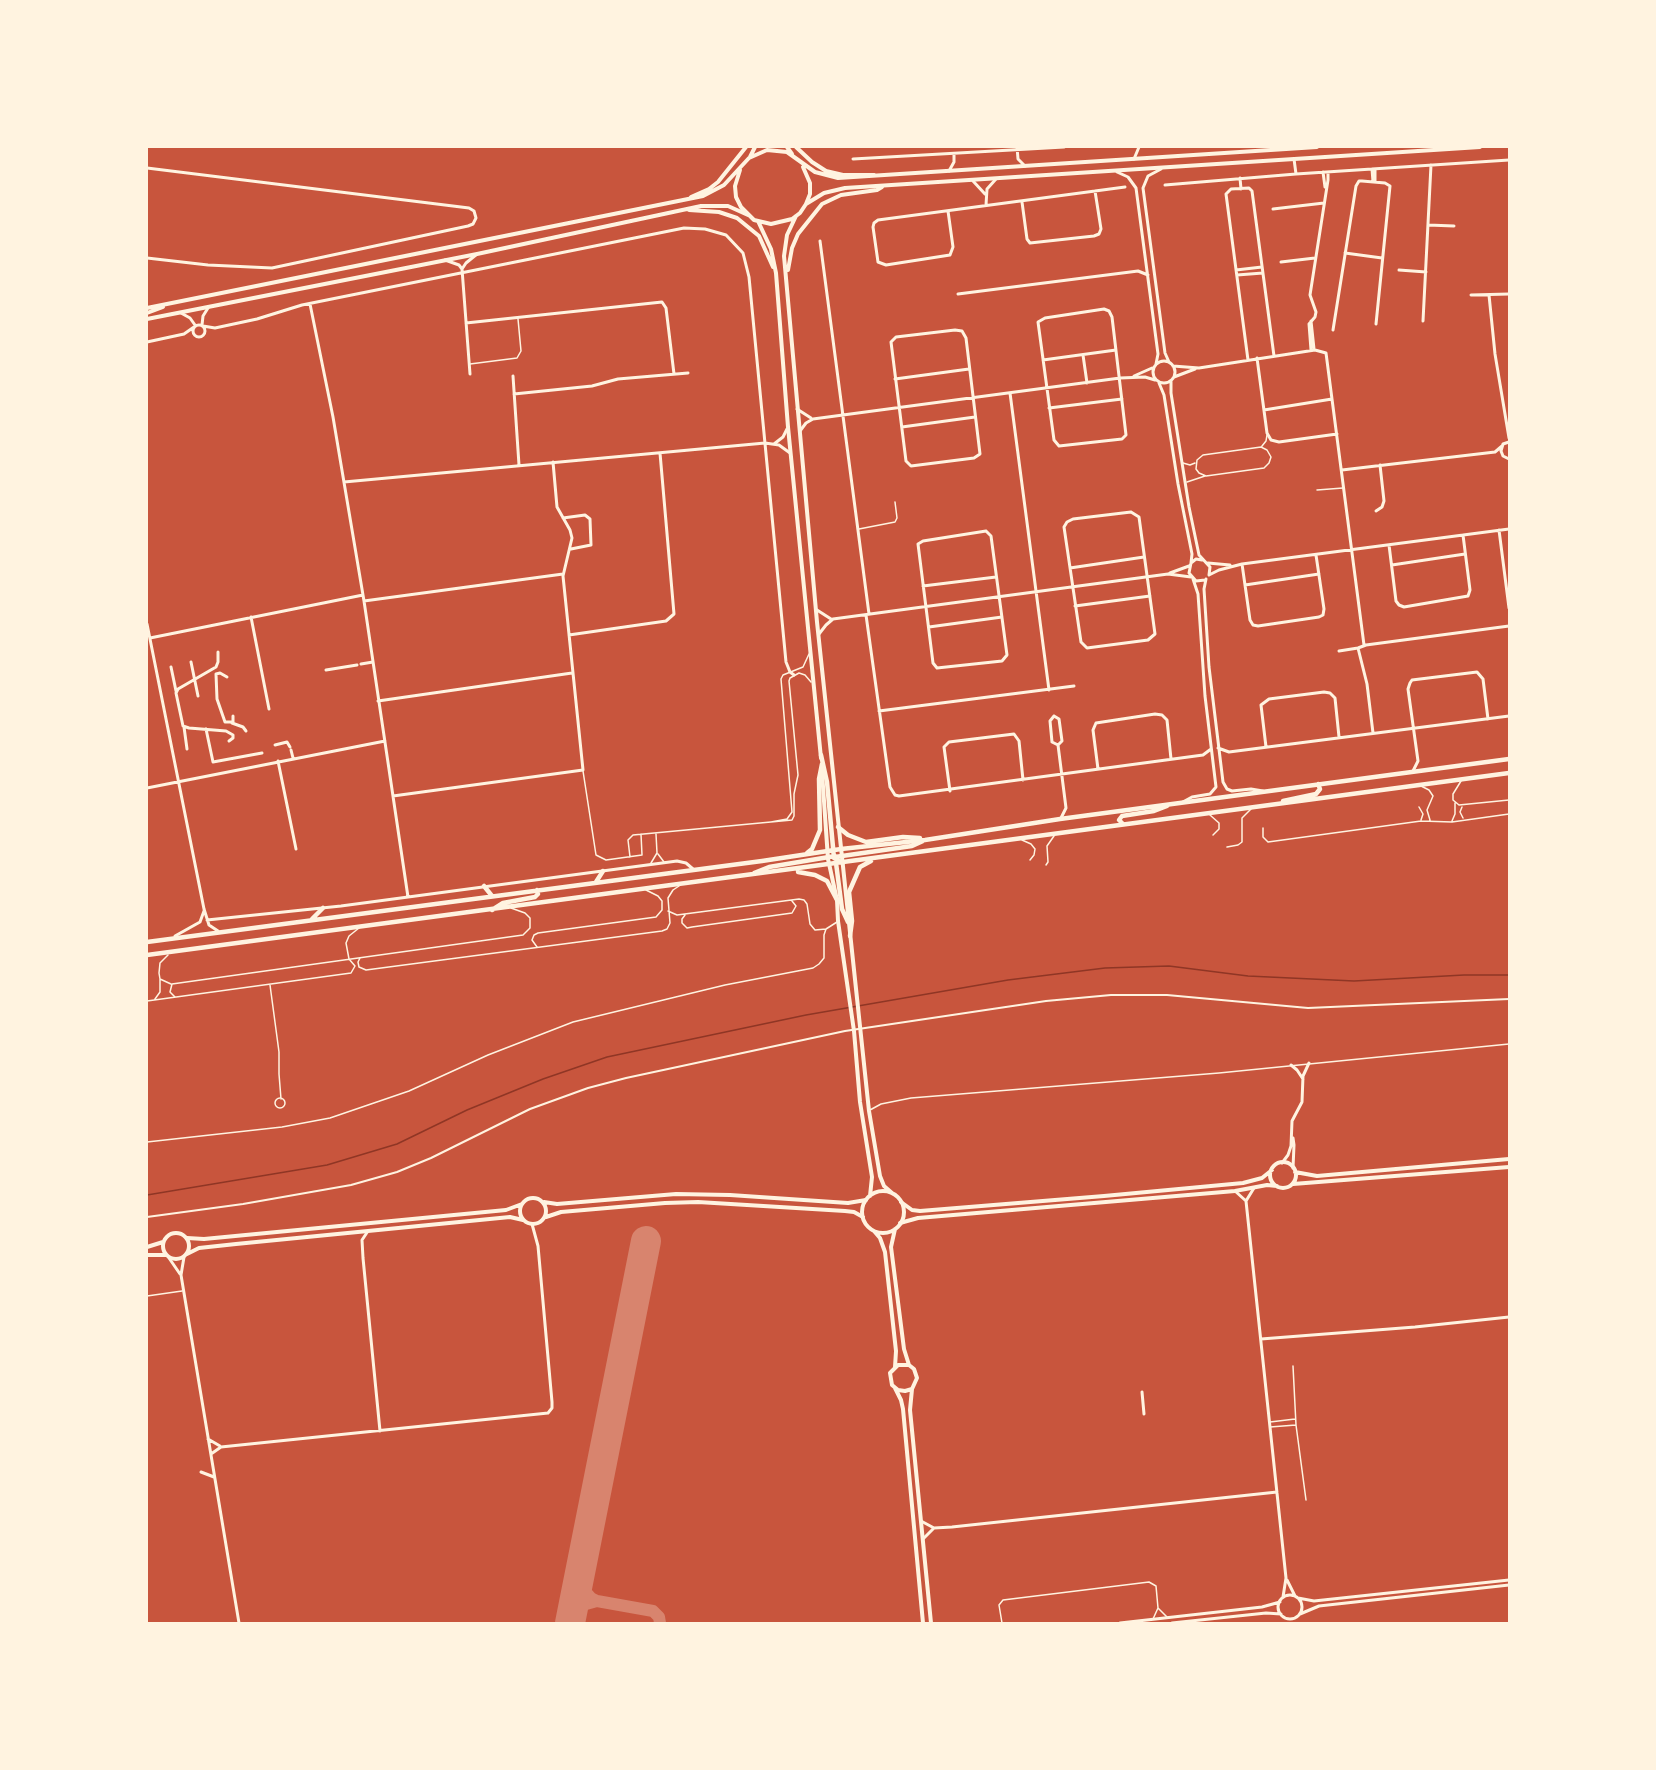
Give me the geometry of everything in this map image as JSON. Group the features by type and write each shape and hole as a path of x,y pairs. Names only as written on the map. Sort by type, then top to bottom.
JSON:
{"main road":[{"path":"682,200 714,186 746,147"},
{"path":"147,308 703,196 719,189 749,158 755,147"},
{"path":"787,147 801,163 830,178 1317,147"},
{"path":"796,147 826,171 843,175 866,173 878,176"},
{"path":"806,204 836,190 1480,147"},
{"path":"749,158 762,151 772,150 787,152 795,157"},
{"path":"801,163 810,183 810,194 806,204 796,216 785,242 784,256 818,634 848,922 869,1111 880,1176 885,1186 901,1202 912,1210 920,1212 1243,1183 1262,1178 1276,1165 1282,1163 1288,1164 1294,1170 1317,1176 1509,1159"},
{"path":"741,166 737,176 736,197 748,215"},
{"path":"787,273 792,248 798,234 822,204 841,195 877,190 885,186"},
{"path":"147,319 445,261 701,206 735,208 758,221 778,224 796,216"},
{"path":"683,210 719,212 737,218 759,236 776,273"},
{"path":"758,221 771,249 776,273 788,427 815,689 828,851 842,909 848,922"},
{"path":"147,313 169,304"},
{"path":"821,755 827,782 834,850 832,861 838,921 854,1031 860,1102 872,1177 868,1198 862,1210 868,1227 880,1238 884,1247 896,1351 895,1367 890,1377 902,1404 923,1623"},
{"path":"147,942 841,849 926,840 1060,819 1509,759"},
{"path":"762,861 808,853 812,849 821,825 819,787 822,765"},
{"path":"751,874 769,867 832,861 843,863 1012,838 1509,773"},
{"path":"1278,803 1295,796 1316,794 1320,789 1318,784"},
{"path":"1123,824 1119,820 1122,816 1158,810 1169,805"},
{"path":"838,827 848,835 866,842 909,837 926,840"},
{"path":"147,955 786,871 832,861 842,856 912,846 926,840"},
{"path":"832,861 841,849"},
{"path":"850,936 852,921 849,892 858,869 863,864 884,857"},
{"path":"596,882 603,871"},
{"path":"786,871 811,873 824,879 829,883 837,900"},
{"path":"484,886 492,896"},
{"path":"492,910 503,903 535,897 538,894 537,890"},
{"path":"312,920 323,908"},
{"path":"900,1223 918,1218 1235,1191 1267,1185 1284,1188 1293,1184 1509,1167"},
{"path":"1272,1170 1272,1181 1277,1186"},
{"path":"1293,1184 1296,1178 1294,1170"},
{"path":"168,1256 163,1247 164,1241 167,1236 176,1233 187,1238 204,1239 510,1209 532,1197 557,1204 685,1194 848,1203 880,1192 892,1193"},
{"path":"147,1255 168,1256 177,1260 204,1247 510,1217 532,1224 542,1222 546,1217 544,1202"},
{"path":"546,1217 561,1212 698,1202 845,1211 863,1217"},
{"path":"901,1202 903,1210 900,1223 895,1229 891,1242 904,1348 909,1365"},
{"path":"522,1204 520,1214 523,1220"},
{"path":"874,1231 887,1232 895,1229"},
{"path":"186,1255 190,1248 187,1238"},
{"path":"147,1247 164,1241"},
{"path":"895,1367 902,1364 909,1365 914,1369 917,1378 912,1389 910,1406 931,1623"},
{"path":"895,1388 901,1391 912,1389"}],"street":[{"path":"853,159 1064,147"},
{"path":"1133,160 1139,148 1149,159"},
{"path":"1017,149 1017,157 1027,167"},
{"path":"948,172 954,162 954,154"},
{"path":"1009,168 1017,157"},
{"path":"1294,159 1296,174"},
{"path":"1165,184 1509,160"},
{"path":"954,162 962,171"},
{"path":"1423,321 1431,165"},
{"path":"147,168 469,207 474,211 476,218 473,224 468,226 272,268 208,265 147,258"},
{"path":"1161,169 1148,176 1143,188 1165,350 1173,366 1174,377 1170,390 1185,485 1199,553 1203,560 1208,563 1235,566"},
{"path":"1374,169 1374,182"},
{"path":"1117,172 1132,180 1136,188 1158,354 1152,371 1164,395 1192,554 1190,564 1192,578 1198,594 1216,783 1214,792 1180,803"},
{"path":"1312,344 1308,325 1316,312 1310,297 1326,189 1325,172"},
{"path":"1239,178 1240,189"},
{"path":"986,205 985,194 989,185 996,179"},
{"path":"973,181 985,194"},
{"path":"1333,330 1356,186 1359,181 1390,186 1376,324"},
{"path":"948,211 954,247 950,255 883,265 877,260 873,225 878,220 1125,187"},
{"path":"1248,360 1226,194 1229,190 1249,188 1252,191 1275,356"},
{"path":"1022,201 1027,239 1030,243 1094,236 1099,234 1101,229 1095,191"},
{"path":"1273,208 1324,203"},
{"path":"1428,225 1454,226"},
{"path":"147,342 184,334 194,327 214,328 266,317 310,304 462,271 684,228 705,229 726,235 739,248 748,265 786,662 790,672 794,675"},
{"path":"820,241 858,529 879,711 892,791 895,795 950,791 1203,755 1211,749"},
{"path":"1346,253 1383,258"},
{"path":"462,271 466,263 477,254"},
{"path":"1281,262 1315,258"},
{"path":"445,261 459,264 462,271 470,374"},
{"path":"958,294 1138,271 1147,265"},
{"path":"1236,270 1262,267"},
{"path":"1399,270 1426,272"},
{"path":"1138,271 1148,275"},
{"path":"1237,275 1263,273"},
{"path":"1471,295 1509,294"},
{"path":"1489,295 1507,441 1501,451 1503,456"},
{"path":"466,323 662,302 666,308 674,374"},
{"path":"310,304 333,417 364,601 408,897"},
{"path":"204,335 202,316 209,306"},
{"path":"1104,309 1108,311 1112,315 1123,399 1127,431 1124,438 1062,447 1056,445 1042,360 1038,325 1040,320 1104,309"},
{"path":"181,313 190,318 197,337"},
{"path":"1311,321 1312,350"},
{"path":"184,334 197,337 214,328"},
{"path":"962,331 966,338 979,456 914,467 907,463 895,380 891,345 896,337 962,331"},
{"path":"1042,360 1116,350"},
{"path":"1174,377 1199,368 1312,350 1322,350 1327,357 1364,645"},
{"path":"1083,355 1087,383"},
{"path":"1257,358 1267,433 1271,440 1279,442 1337,434"},
{"path":"1132,377 1162,361 1169,362"},
{"path":"1173,366 1199,368"},
{"path":"895,380 969,369"},
{"path":"514,394 592,386 612,380 688,373"},
{"path":"513,376 519,465"},
{"path":"799,432 806,423 813,419 899,407 1120,378 1149,377 1165,384 1172,381"},
{"path":"1010,393 1049,690"},
{"path":"1049,408 1123,399"},
{"path":"1264,410 1332,399"},
{"path":"797,408 805,416 813,419"},
{"path":"902,427 975,417"},
{"path":"774,444 783,437 788,427"},
{"path":"1495,452 1507,441"},
{"path":"344,483 765,443 774,444 791,454"},
{"path":"1342,470 1495,452 1509,459"},
{"path":"569,635 666,621 674,614 660,453"},
{"path":"393,796 583,770 563,574 571,549 572,534 557,507 552,462"},
{"path":"1376,511 1384,504 1380,465"},
{"path":"1135,513 1139,517 1144,557 1155,630 1154,637 1148,640 1084,647 1081,642 1064,527 1067,522 1072,519 1135,513"},
{"path":"563,518 585,515 590,519 591,545 571,549"},
{"path":"1168,574 1200,581 1219,570 1242,564 1509,529"},
{"path":"1499,530 1509,608"},
{"path":"986,531 991,536 997,576 1007,653 1002,661 937,668 933,663 918,546 920,542 986,531"},
{"path":"1389,545 1396,601 1404,607 1468,596 1470,590 1463,535"},
{"path":"1392,564 1465,554"},
{"path":"1242,564 1250,620 1253,625 1308,619 1321,616 1324,612 1316,555"},
{"path":"1070,568 1144,557"},
{"path":"816,609 833,619 868,615 1168,574 1197,560 1203,560"},
{"path":"1208,563 1210,567 1204,589 1209,667 1223,782 1227,789 1232,791 1251,789 1264,792"},
{"path":"364,601 563,574"},
{"path":"1245,585 1319,574"},
{"path":"923,586 997,576"},
{"path":"150,638 363,595"},
{"path":"1076,606 1150,596"},
{"path":"929,627 1002,617"},
{"path":"251,618 269,709"},
{"path":"818,634 833,619"},
{"path":"147,624 168,710 179,781 204,909 209,925 220,932"},
{"path":"1339,651 1364,645 1509,626"},
{"path":"1358,648 1367,684 1373,733"},
{"path":"176,691 212,670 217,665 218,652"},
{"path":"191,662 198,696"},
{"path":"326,670 373,662"},
{"path":"171,667 187,749"},
{"path":"212,670 227,677"},
{"path":"1430,770 1422,767 1418,761 1408,689 1410,683 1416,680 1474,672 1483,679 1488,719"},
{"path":"217,673 215,682 217,699 228,723"},
{"path":"378,701 573,673"},
{"path":"879,711 1074,686"},
{"path":"1266,747 1261,705 1269,699 1330,693 1335,698 1339,737"},
{"path":"168,710 179,708"},
{"path":"1098,769 1093,730 1096,723 1144,715 1159,714 1165,717 1168,723 1171,759"},
{"path":"223,730 228,723 233,721 233,716"},
{"path":"1054,716 1059,719 1062,741 1058,745 1052,742 1050,721 1054,716"},
{"path":"1218,748 1229,752 1509,716"},
{"path":"228,723 243,727 246,731"},
{"path":"184,726 223,730 233,735 229,741"},
{"path":"206,729 213,762 262,753"},
{"path":"950,791 944,747 949,742 1014,734 1019,741 1023,780"},
{"path":"147,788 384,741"},
{"path":"275,745 287,742 293,758"},
{"path":"1058,745 1066,808 1060,819"},
{"path":"1220,759 1229,752"},
{"path":"1203,755 1212,759"},
{"path":"278,761 296,849"},
{"path":"1411,773 1418,761"},
{"path":"1066,808 1075,817"},
{"path":"207,920 323,908 665,862 683,861 693,869"},
{"path":"170,939 200,922 204,909"},
{"path":"147,1217 243,1204 351,1185 397,1172 431,1158 530,1109 570,1094 626,1078 845,1031 1046,1001 1111,995 1167,995 1308,1008 1509,999"},
{"path":"1282,1163 1290,1151 1292,1121 1303,1099 1303,1079 1309,1062"},
{"path":"1291,1065 1303,1079"},
{"path":"1292,1136 1294,1170"},
{"path":"1254,1188 1246,1201 1286,1578 1283,1597 1278,1606 1281,1614"},
{"path":"1235,1191 1246,1201"},
{"path":"210,1454 221,1446 545,1414 550,1411 552,1402 539,1257 532,1224"},
{"path":"368,1231 362,1240 380,1431"},
{"path":"352,1232 362,1240"},
{"path":"181,1275 186,1255"},
{"path":"168,1256 181,1275 184,1290 239,1623"},
{"path":"1261,1339 1509,1317"},
{"path":"1142,1392 1144,1414"},
{"path":"208,1439 221,1446"},
{"path":"201,1473 214,1477"},
{"path":"921,1521 933,1528 1276,1492"},
{"path":"923,1539 933,1528"},
{"path":"1286,1578 1301,1604 1300,1614"},
{"path":"1283,1597 1290,1595 1308,1601 1318,1601 1509,1580"},
{"path":"1172,1623 1266,1613 1281,1614 1291,1619 1319,1606 1509,1585"},
{"path":"1120,1623 1262,1607 1280,1602"}],"lane":[{"path":"469,364 513,360 519,356 521,349 518,318"},
{"path":"1261,447 1266,441 1267,433"},
{"path":"1181,462 1190,465 1203,454 1261,447 1268,450 1271,457 1264,468 1190,479 1185,485"},
{"path":"1196,462 1198,471 1206,476"},
{"path":"1317,490 1344,488"},
{"path":"858,529 895,522 897,518 895,502"},
{"path":"630,857 629,838 641,834 787,819 792,812 781,689 782,677 803,667 810,647"},
{"path":"770,822 790,822 794,816 794,795 798,775 789,681 798,673 805,675 815,689"},
{"path":"583,770 596,855 603,860 643,854 641,834"},
{"path":"1452,822 1455,814 1454,790 1463,779"},
{"path":"1418,785 1432,794 1433,799 1427,813 1431,821"},
{"path":"1455,803 1463,806 1509,800"},
{"path":"1227,847 1242,842 1242,818 1256,806"},
{"path":"1463,806 1460,815 1465,820"},
{"path":"1419,807 1423,814 1421,821"},
{"path":"1207,813 1219,823 1218,831 1213,835"},
{"path":"1263,828 1263,837 1269,842 1421,821 1452,822 1509,814"},
{"path":"1046,865 1048,862 1047,843 1052,837 1064,831"},
{"path":"651,864 657,854 656,833"},
{"path":"1012,838 1028,842 1033,846 1035,852 1030,860"},
{"path":"657,854 665,862"},
{"path":"363,956 359,959 358,965 361,969 366,970 662,931 669,926 669,896 681,884"},
{"path":"538,948 533,945 532,940 538,933 656,917 662,910 662,901 658,896 645,890"},
{"path":"686,914 682,923 687,928 790,914 796,908 794,902 790,900"},
{"path":"668,911 673,915 686,914 804,900 807,904 811,927 818,931 838,921"},
{"path":"160,979 172,984 523,935 530,928 530,918 525,913 510,908"},
{"path":"147,1001 351,973 355,966 349,959 346,943 349,936 359,927"},
{"path":"147,1142 282,1127 330,1118 409,1091 488,1055 573,1022 725,985 813,968 824,958 826,929"},
{"path":"154,1000 160,992 160,963 171,952"},
{"path":"172,984 170,992 175,997"},
{"path":"270,984 279,1052 281,1099"},
{"path":"869,1111 881,1104 911,1098 1219,1073 1309,1062 1509,1044"},
{"path":"147,1296 184,1290"},
{"path":"1293,1366 1296,1425 1306,1500"},
{"path":"1269,1422 1296,1419"},
{"path":"1270,1427 1296,1425"},
{"path":"1002,1623 999,1605 1005,1599 1149,1582 1156,1586 1158,1608 1153,1619"},
{"path":"1158,1608 1168,1617"}],"waterway":[{"path":"147,1195 327,1165 397,1144 467,1110 543,1079 607,1057 806,1015 1008,980 1105,968 1169,966 1248,976 1354,981 1509,975"}],"taxiway":[{"path":"571,1618 579,1606 597,1601 583,1589 580,1576"},
{"path":"597,1601 653,1611 659,1617 660,1623"}],"runway":[{"path":"570,1623 646,1241"}]}
